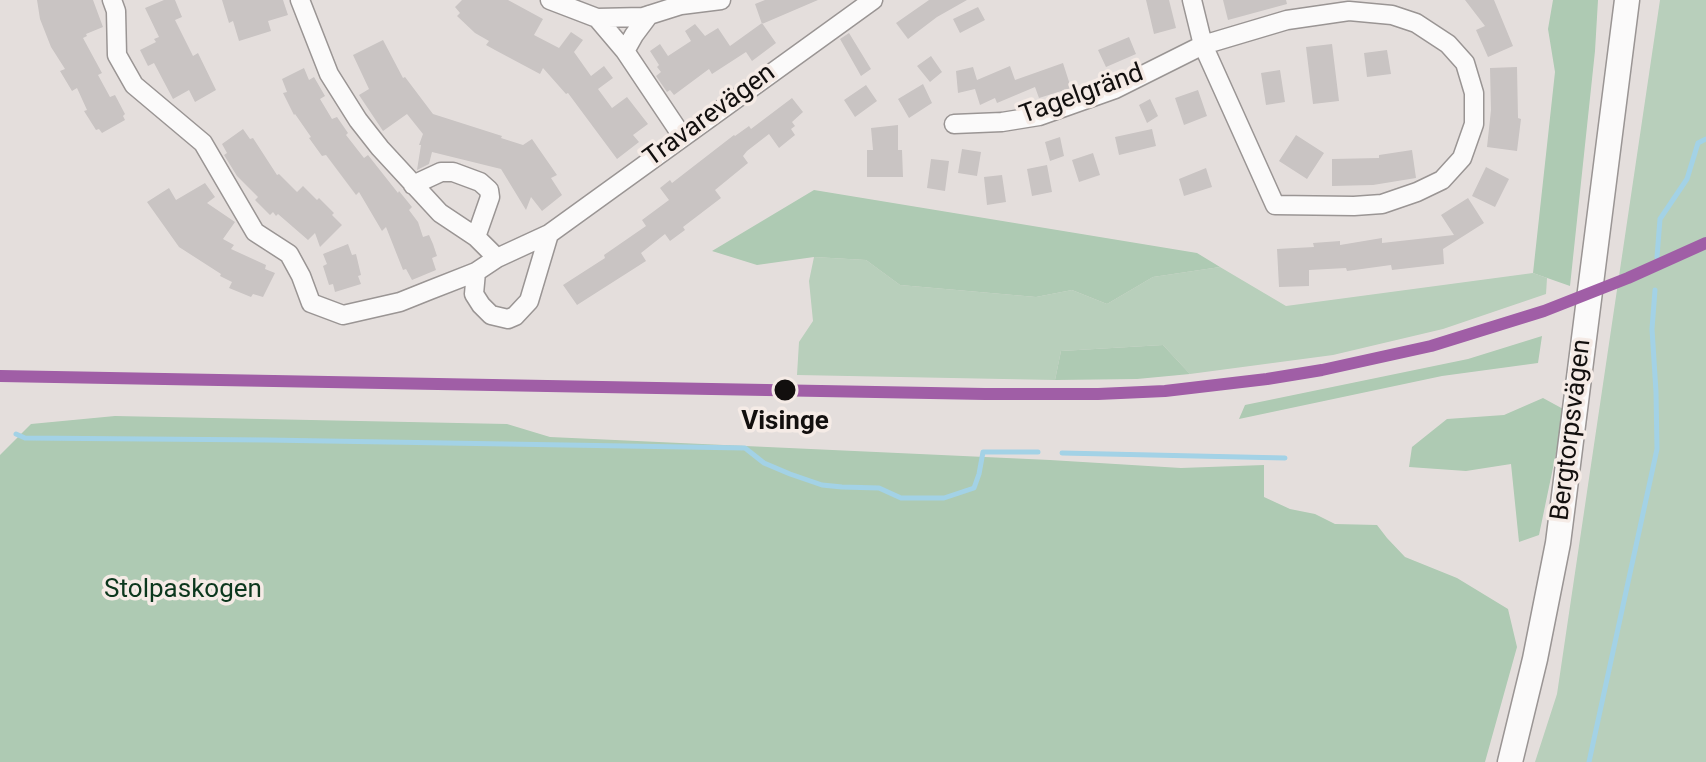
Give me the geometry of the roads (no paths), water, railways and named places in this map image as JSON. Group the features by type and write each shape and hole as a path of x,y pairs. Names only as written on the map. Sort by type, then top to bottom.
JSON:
{"main road":[{"name":"Bergtorpsvägen","path":"1510,762 1558,543 1627,0"}],"street":[{"name":"Travarevägen","path":"112,0 116,11 117,55 134,85 203,143 255,232 289,254 311,303 343,315 400,302 476,272 497,258 549,234 873,0"},
{"path":"300,0 329,74 358,120 440,213 476,237 497,258"},
{"path":"550,0 597,18 643,17 681,5 721,0"},
{"path":"1192,0 1203,45 1275,205 1382,204 1442,180 1462,158 1474,124 1474,93 1465,63 1448,44 1416,23 1392,15 1349,11 1287,20 1203,45"},
{"path":"625,51 649,15"},
{"path":"597,18 625,51 682,136"},
{"name":"Tagelgränd","path":"954,124 1002,122 1039,116 1115,89 1203,45"},
{"path":"413,185 441,172 453,172 480,182 489,190 490,197 476,237"},
{"path":"476,272 474,294 481,305 491,315 508,319 515,316 529,301 549,234"}],"waterway":[{"path":"1657,257 1660,219 1687,179 1698,143 1706,139"},
{"path":"1589,762 1657,449 1652,329 1655,290"},
{"path":"16,434 25,438 745,448 764,463 822,485 879,488 901,498 944,498 974,488 983,452 1038,452"},
{"path":"1062,453 1285,458"}],"place":[{"name":"Visinge","path":"785,390"}],"park label":[{"name":"Stolpaskogen","path":"183,590"}]}
